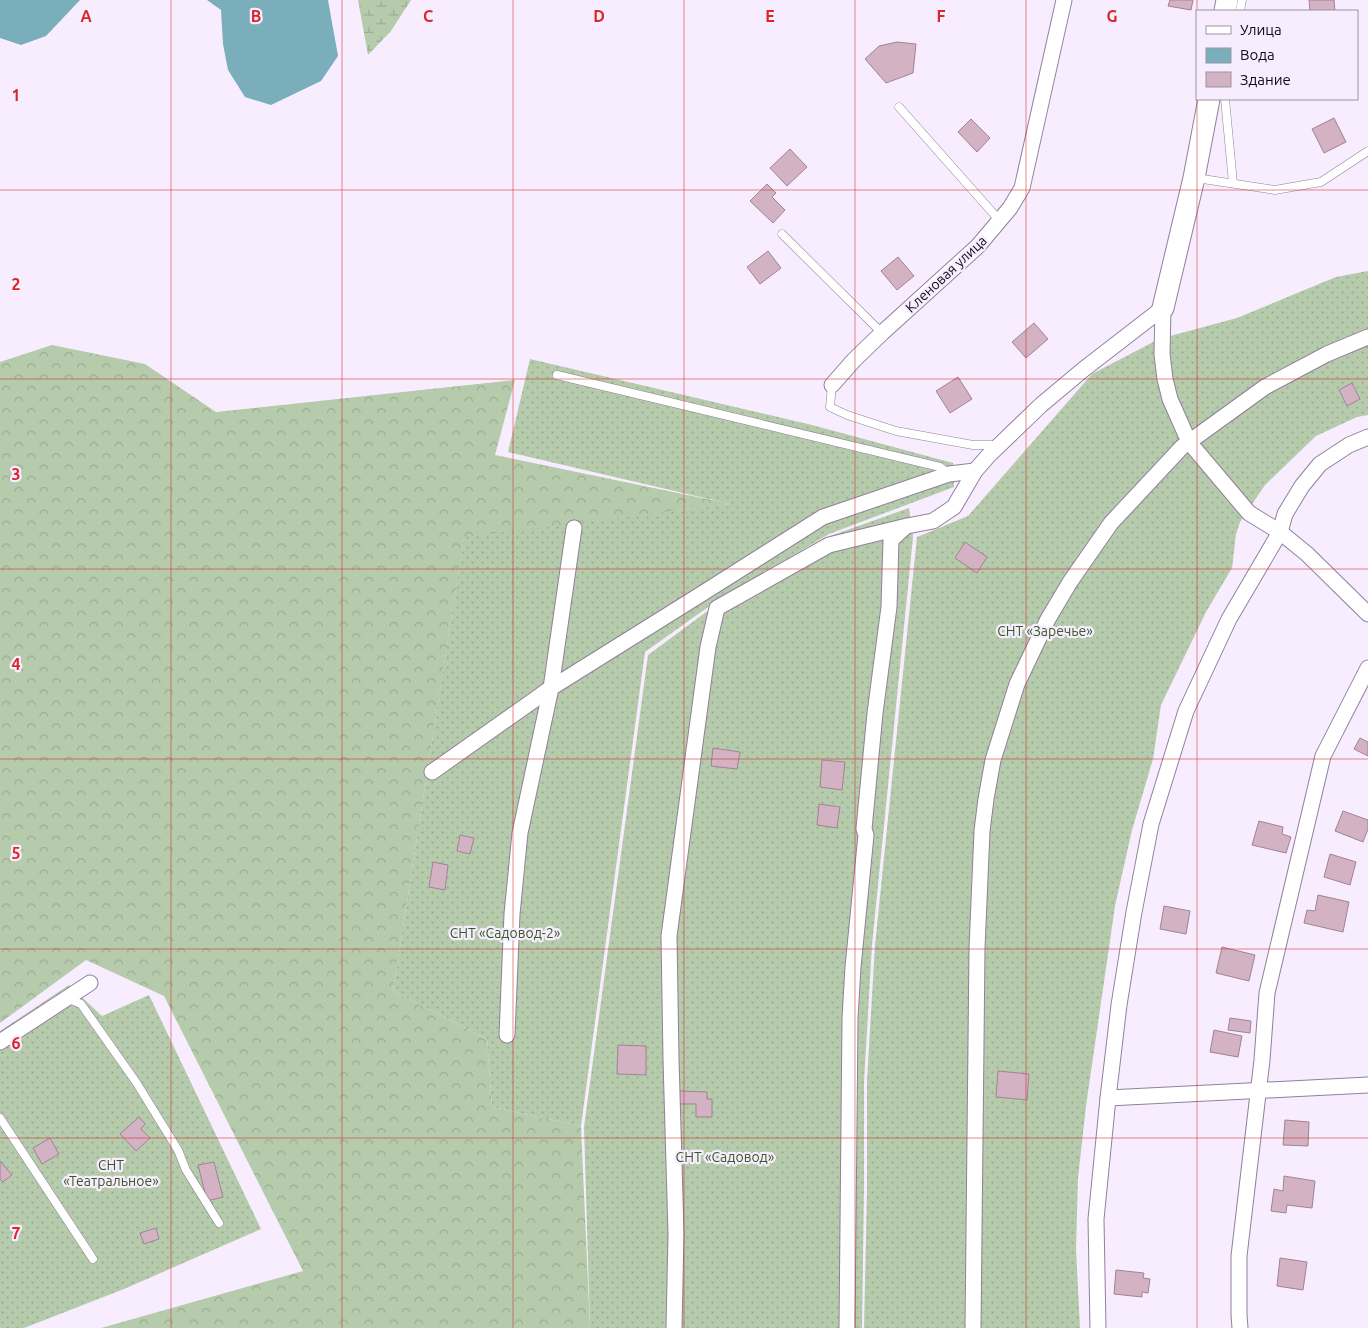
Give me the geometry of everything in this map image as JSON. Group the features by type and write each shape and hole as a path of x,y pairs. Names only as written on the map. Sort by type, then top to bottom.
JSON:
{"street":[{"name":"Кленовая улица","path":"832,385 882,333 978,246 1010,208 1022,188 1064,0"},
{"path":"1209,100 1194,178 1163,308 1162,354 1170,399 1189,442 1249,513 1280,532 1307,554 1368,614"},
{"path":"674,1328 676,1234 669,936 708,647 716,608 829,545 932,521 954,507 975,471 1041,405 1163,308"},
{"path":"973,1328 977,948 982,831 993,760 1017,684 1048,619 1070,582 1111,523 1182,447 1266,387 1327,354 1368,337"},
{"path":"1098,1328 1096,1219 1108,1098 1119,1004 1151,824 1186,711 1229,619 1280,532 1285,514 1302,486 1320,464 1349,445 1368,437"},
{"path":"432,772 551,688 823,517 948,474 975,471"},
{"path":"847,1328 850,1018 853,967 866,835 864,829 874,722 889,607 891,540 907,526"},
{"path":"507,1035 512,914 520,833 551,688 574,528"},
{"path":"1240,1328 1238,1315 1239,1256 1262,1060 1266,993 1323,756 1368,668"},
{"path":"0,1042 90,982"},
{"path":"1108,1098 1368,1086"}],"lane":[{"path":"1225,100 1233,183"},
{"path":"899,106 1000,221"},
{"path":"1194,178 1275,190 1321,182 1368,151"},
{"path":"782,234 882,333"},
{"path":"557,375 940,467 948,474"},
{"path":"832,385 830,407 847,415 906,432 973,445 1000,445"},
{"path":"66,998 80,1004 136,1082 178,1150 186,1170 219,1223"},
{"path":"0,1118 93,1259"}],"green space":[{"path":"358,0 411,0 391,31 368,55"},
{"name":"СНТ «Заречье»","path":"1368,271 1368,415 1357,417 1316,436 1265,485 1240,522 1236,534 1232,568 1206,612 1161,705 1153,759 1132,830 1115,906 1086,1106 1078,1178 1076,1249 1080,1328 864,1328 867,1081 875,945 917,537 968,516 1092,374 1159,339 1237,318 1336,277"},
{"path":"52,345 145,364 216,412 515,380 495,455 731,504 464,538 393,991 487,1039 492,1107 581,1126 590,1328 101,1328 303,1271 164,996 86,960 0,1023 0,362"},
{"name":"СНТ «Садовод-2»","path":"530,359 812,425 953,463 954,487 829,534 718,600 645,652 581,1126 492,1107 487,1039 393,991 464,537 730,504 508,452"},
{"name":"СНТ «Садовод»","path":"909,508 913,537 872,945 864,1082 862,1328 590,1328 584,1127 648,655 721,601 830,536"},
{"name":"СНТ «Театральное»","path":"69,985 102,1016 149,995 261,1229 124,1289 24,1328 0,1328 0,1031"}],"water":[{"path":"0,0 80,0 46,36 21,45 0,38"},
{"path":"207,0 328,0 338,56 321,81 271,105 245,97 228,70 223,44 221,10"}],"building":[{"path":"1170,0 1193,0 1191,10 1168,6"},
{"path":"1309,0 1334,0 1335,10 1310,10"},
{"path":"897,42 916,44 913,73 886,83 865,59 879,46"},
{"path":"1334,118 1346,142 1324,153 1312,129"},
{"path":"971,119 990,138 977,152 958,132"},
{"path":"790,149 807,167 787,186 770,168"},
{"path":"767,184 776,193 772,197 785,210 773,223 750,201"},
{"path":"768,251 781,268 760,284 747,267"},
{"path":"898,257 914,276 897,290 881,271"},
{"path":"1034,323 1048,339 1026,358 1012,342"},
{"path":"958,377 972,399 950,413 936,391"},
{"path":"1352,383 1360,399 1347,406 1339,390"},
{"path":"965,542 987,557 977,573 955,558"},
{"path":"1360,738 1368,742 1368,756 1354,749"},
{"path":"713,748 740,752 737,769 711,766"},
{"path":"822,760 845,762 842,790 820,787"},
{"path":"819,804 840,807 837,828 817,825"},
{"path":"1343,811 1368,820 1368,829 1363,842 1335,831"},
{"path":"1259,821 1283,827 1282,834 1291,837 1286,853 1252,845"},
{"path":"460,835 474,838 470,854 457,851"},
{"path":"1330,854 1356,862 1350,885 1324,877"},
{"path":"433,862 448,865 445,890 429,887"},
{"path":"1318,895 1349,902 1343,932 1304,923 1307,910 1315,911"},
{"path":"1164,906 1190,911 1186,934 1160,929"},
{"path":"1222,947 1255,955 1249,981 1216,973"},
{"path":"1230,1018 1251,1021 1250,1033 1228,1030"},
{"path":"1214,1030 1242,1036 1238,1057 1210,1052"},
{"path":"618,1045 646,1046 646,1075 617,1074"},
{"path":"998,1071 1029,1074 1027,1100 996,1097"},
{"path":"680,1091 707,1092 707,1099 712,1099 712,1117 696,1117 696,1104 679,1104"},
{"path":"139,1117 145,1124 141,1129 150,1138 136,1151 120,1134"},
{"path":"1285,1120 1309,1122 1308,1146 1283,1145"},
{"path":"50,1138 59,1154 42,1164 33,1148"},
{"path":"0,1161 12,1175 3,1182 0,1179"},
{"path":"214,1162 223,1197 207,1201 198,1165"},
{"path":"1284,1176 1315,1181 1312,1208 1287,1205 1286,1213 1271,1211 1274,1189 1283,1191"},
{"path":"156,1228 159,1239 144,1244 140,1233"},
{"path":"1280,1258 1307,1262 1303,1290 1277,1286"},
{"path":"1116,1270 1144,1273 1143,1278 1150,1279 1148,1293 1142,1292 1142,1297 1114,1294"}]}
